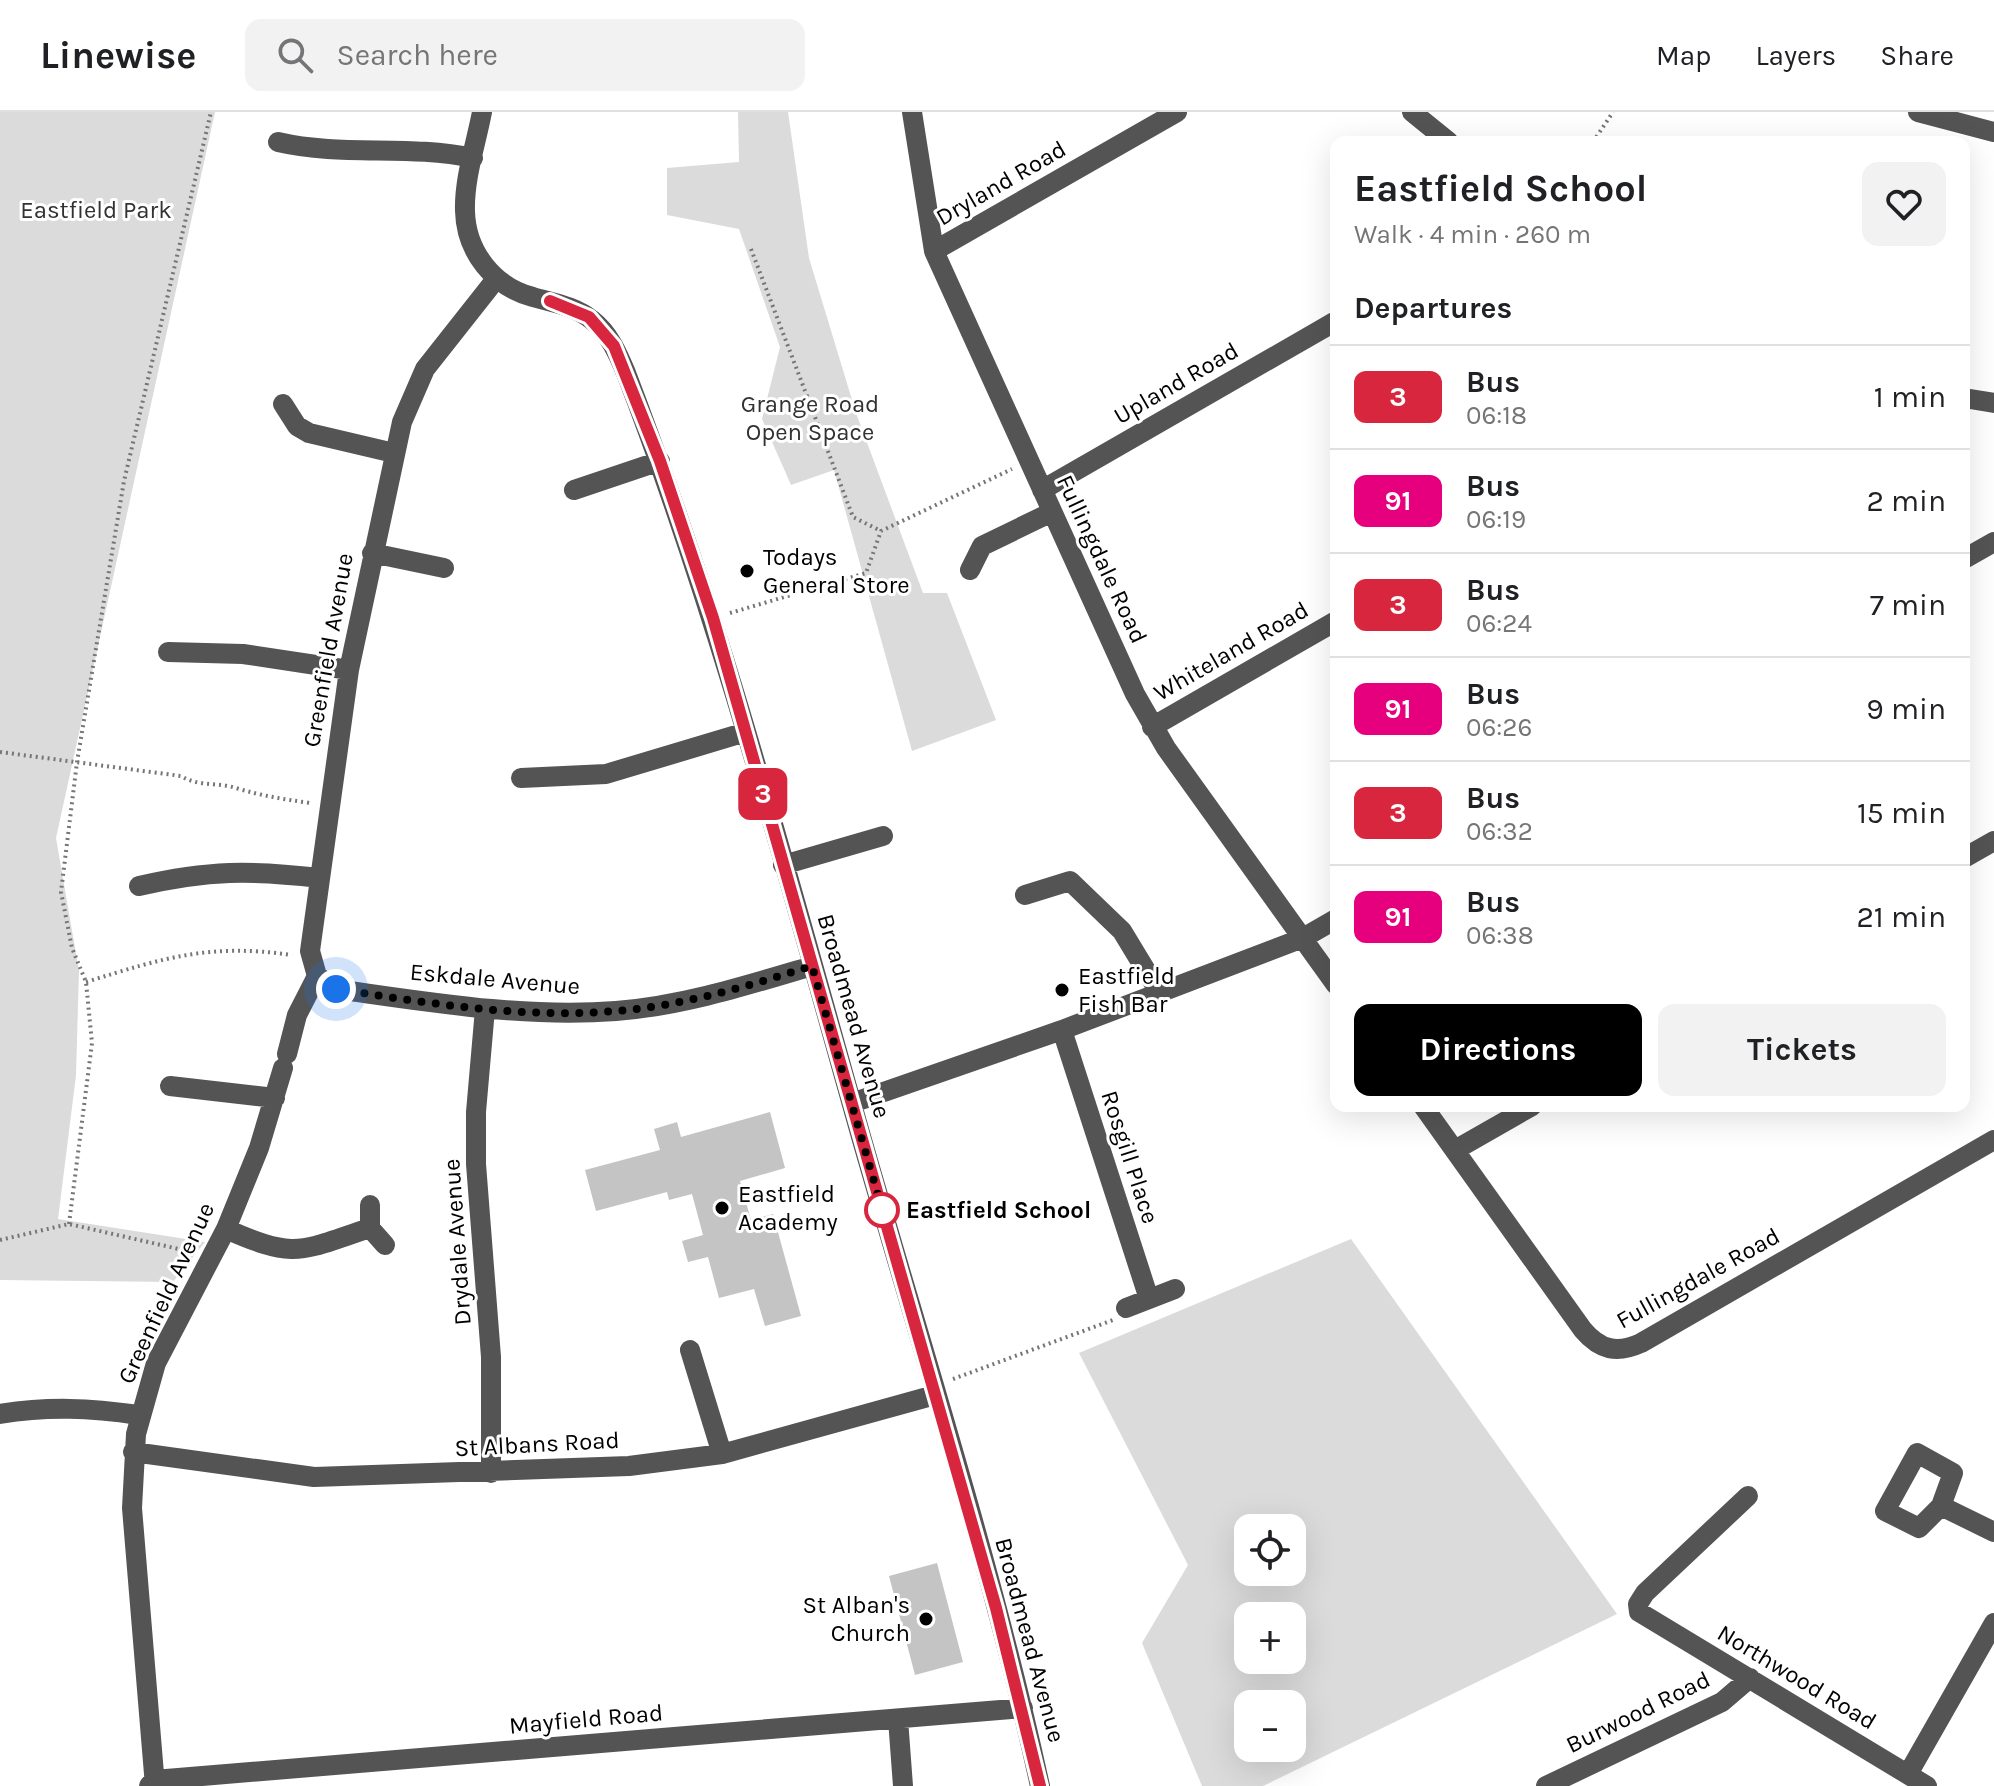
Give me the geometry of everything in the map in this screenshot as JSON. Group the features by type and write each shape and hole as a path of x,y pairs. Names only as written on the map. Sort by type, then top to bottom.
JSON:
{"street":[{"path":"482,112 465,217 475,251 496,279"},
{"name":"Fullingdale Road","path":"912,112 934,251 1152,727 1330,976"},
{"name":"Dryland Road","path":"934,251 1177,112"},
{"path":"1412,112 1442,136"},
{"path":"1918,112 1994,132"},
{"path":"278,142 332,151 427,149 473,158"},
{"name":"Broadmead Avenue","path":"496,279 518,293 577,310 606,333 621,362 660,461 713,618 746,732 1023,1708 1040,1786"},
{"name":"Greenfield Avenue","path":"153,1784 132,1508 133,1452 139,1415 156,1363 226,1229 275,1098 297,1015 314,967 320,878 349,670 394,453 408,402 425,369 496,279"},
{"name":"Upland Road","path":"1042,490 1330,324"},
{"path":"1970,399 1994,403"},
{"path":"283,404 289,417 309,433 394,453"},
{"path":"574,490 660,461"},
{"path":"970,570 982,546 1052,512"},
{"path":"1970,556 1994,542"},
{"path":"372,553 444,568"},
{"name":"Whiteland Road","path":"1152,727 1330,624"},
{"path":"168,652 243,654 349,670"},
{"path":"521,778 606,774 746,732"},
{"path":"783,865 883,836"},
{"path":"1970,855 1994,841"},
{"path":"139,886 185,875 232,870 320,878"},
{"path":"1025,895 1070,881 1122,931 1159,992"},
{"path":"852,1103 1062,1030 1303,938 1330,922"},
{"name":"Eskdale Avenue","path":"314,967 336,989 485,1009 571,1013 640,1008 709,995 812,966"},
{"name":"Drydale Avenue","path":"485,1009 476,1112 476,1164 491,1357 491,1473"},
{"name":"Rosgill Place","path":"1062,1030 1149,1299"},
{"path":"170,1086 275,1098"},
{"name":"Fullingdale Road","path":"1427,1112 1583,1330 1602,1347 1622,1350 1641,1343 1994,1140"},
{"path":"1455,1150 1522,1112"},
{"path":"370,1205 370,1228 385,1245"},
{"path":"226,1229 277,1250 296,1251 370,1228"},
{"path":"1126,1308 1175,1289"},
{"path":"690,1350 722,1454"},
{"name":"St Albans Road","path":"133,1452 314,1477 629,1466 722,1454 934,1390"},
{"path":"0,1414 46,1406 139,1415"},
{"name":"Northwood Road","path":"1748,1496 1645,1593 1638,1604 1639,1612 1927,1786"},
{"path":"1941,1506 1994,1532"},
{"path":"1908,1774 1994,1623"},
{"name":"Burwood Road","path":"1546,1786 1722,1702 1750,1678"},
{"name":"Mayfield Road","path":"153,1784 1023,1708"},
{"path":"898,1719 903,1786"}],"path":[{"path":"69,1224 92,1043 92,1011 86,982 72,948 61,892 77,762 124,481 211,112"},
{"path":"1597,136 1613,112"},
{"path":"751,249 853,517 881,531"},
{"path":"713,618 866,573 881,531 1028,461"},
{"path":"0,752 181,776 193,783 236,788 251,796 329,805"},
{"path":"86,982 194,951 251,950 314,967"},
{"path":"0,1240 69,1224 214,1257"},
{"path":"934,1390 1121,1317 1126,1308"}],"green space":[{"name":"Eastfield Park","path":"0,112 215,112 56,838 79,971 76,1075 58,1219 205,1242 173,1282 0,1280"},
{"name":"Grange Road Open Space","path":"738,112 788,112 809,258 856,413 923,593 947,593 996,720 912,751 834,470 791,485 762,419 780,347 739,229 667,215 667,168 739,162"},
{"path":"1351,1239 1617,1614 1263,1786 1202,1786 1142,1643 1188,1565 1079,1353"}],"building":[{"path":"770,1112 785,1168 740,1181 751,1220 773,1214 801,1316 765,1326 754,1289 719,1298 708,1257 688,1262 682,1241 703,1235 692,1194 669,1200 667,1192 596,1211 585,1170 660,1150 654,1129 677,1122 681,1137"},
{"name":"St Alban's Church","path":"937,1563 963,1662 915,1675 889,1576"}],"bus line":[{"name":"3","path":"550,301 589,317 606,333 614,346 660,461 713,618 1014,1671 1040,1786"}],"place":[{"name":"Todays General Store","path":"747,571"},
{"name":"Eastfield Fish Bar","path":"1062,990"},
{"name":"Eastfield Academy","path":"722,1208"},
{"name":"Eastfield School","path":"882,1210"},
{"name":"St Alban's Church","path":"926,1619"}],"route":[{"path":"336,989 485,1009 571,1013 617,1011 709,995 812,966 886,1223 882,1210"}]}
